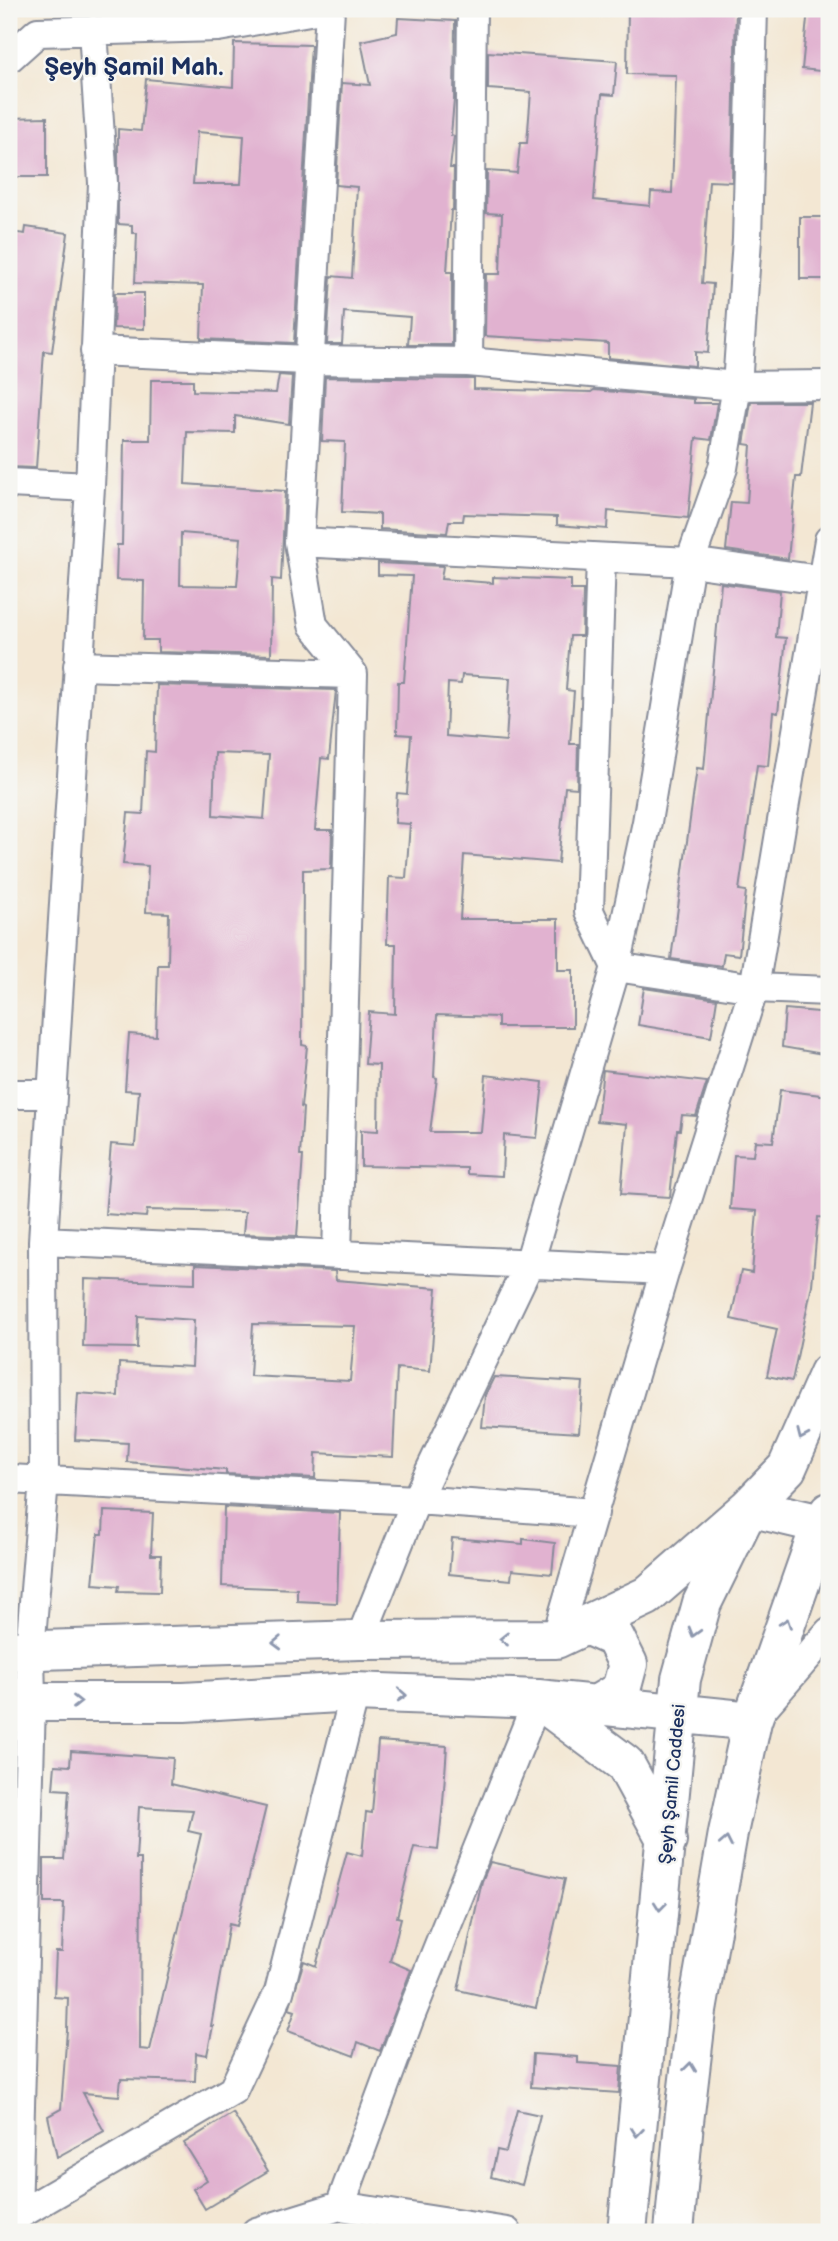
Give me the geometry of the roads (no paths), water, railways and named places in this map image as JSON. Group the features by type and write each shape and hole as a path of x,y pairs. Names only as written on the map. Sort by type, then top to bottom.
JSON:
{"main road":[{"name":"Şeyh Şamil Caddesi","path":"627,2232 681,1679 702,1603 750,1507 787,1468 829,1373"},
{"path":"571,1632 647,1596 750,1507 825,1518 752,1721 728,1833 697,2011 674,2232"},
{"path":"19,1651 571,1632 615,1638 628,1664 621,1690 596,1705"},
{"path":"20,1702 184,1703 355,1692 538,1699 752,1721"},
{"path":"538,1699 625,1764 667,1841"}],"street":[{"path":"9,58 38,20 93,30 321,9"},
{"path":"330,9 299,542 313,625 353,674 337,1255"},
{"path":"468,362 472,9"},
{"path":"360,1640 416,1500 529,1264 616,967 647,822 690,562 723,468 737,386 747,239 753,9"},
{"path":"16,2224 19,1651 44,1480 43,1241 90,487 103,183 93,30"},
{"path":"95,351 308,360 468,362 737,386 829,385"},
{"path":"9,483 90,487"},
{"path":"571,1632 594,1513 665,1270 754,988 829,540"},
{"path":"299,542 690,562 821,580"},
{"path":"601,558 589,911 616,967"},
{"path":"78,666 353,674"},
{"path":"616,967 754,988 829,991"},
{"path":"9,1094 51,1094"},
{"path":"43,1241 665,1270"},
{"path":"9,1479 416,1500 594,1513"},
{"path":"752,1721 829,1632"},
{"path":"16,2224 233,2090 279,1992 355,1692"},
{"path":"340,2206 410,2017 538,1699"},
{"path":"256,2232 340,2206 507,2232"}],"district":[{"name":"Şeyh Şamil Mah.","path":"134,67"}]}
